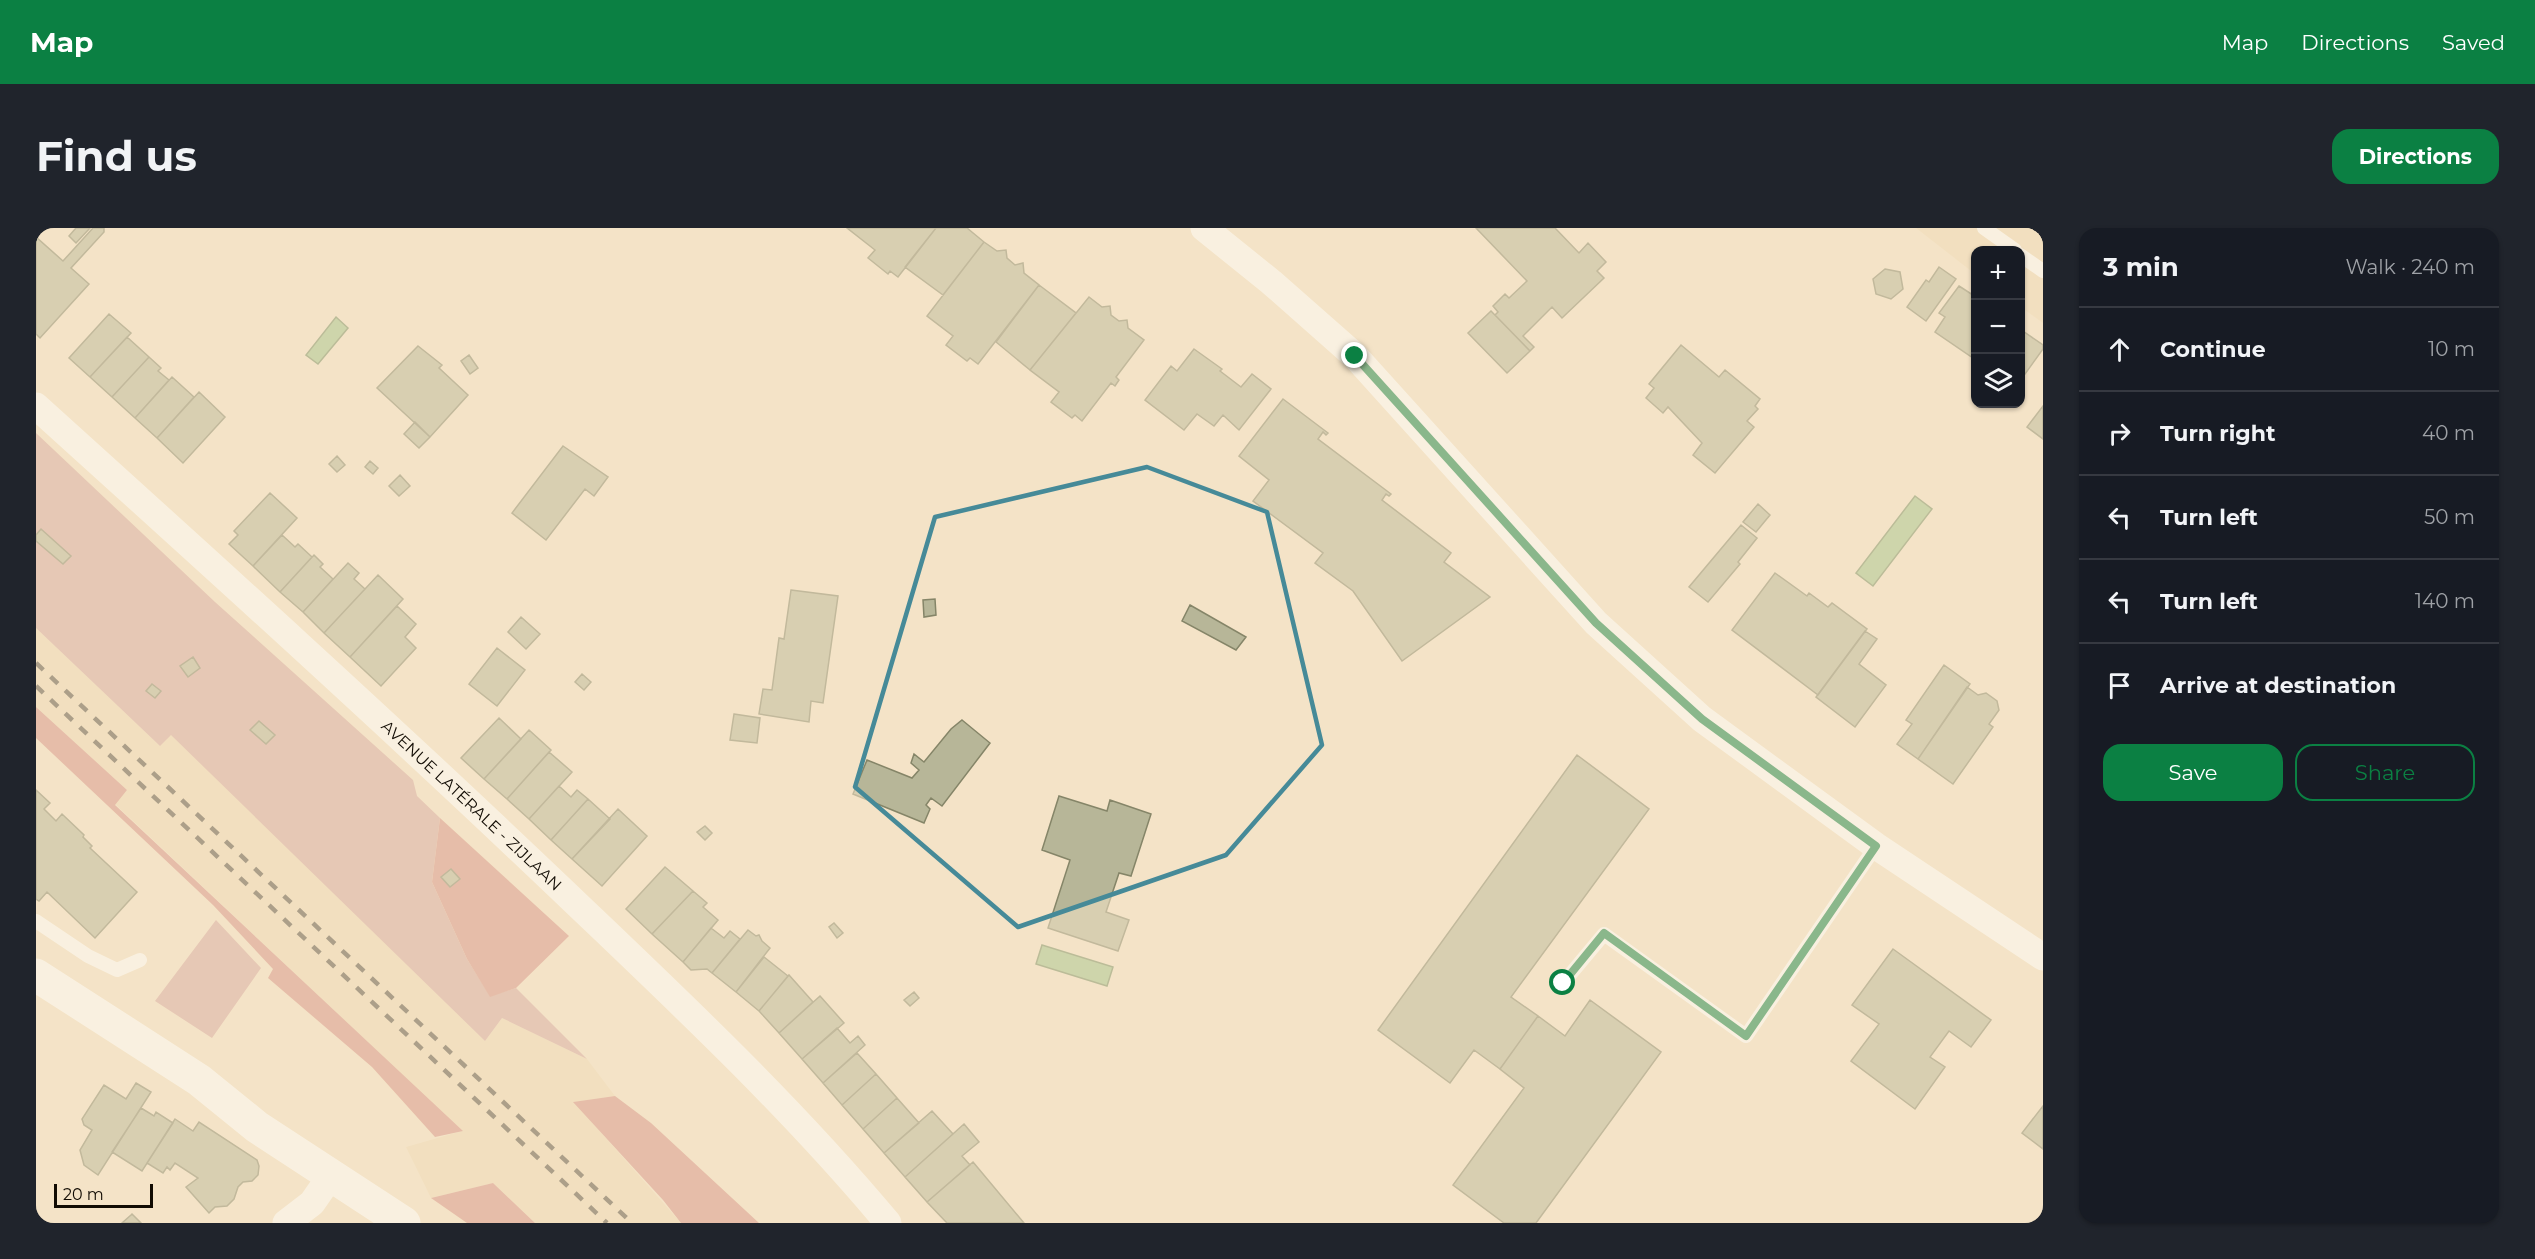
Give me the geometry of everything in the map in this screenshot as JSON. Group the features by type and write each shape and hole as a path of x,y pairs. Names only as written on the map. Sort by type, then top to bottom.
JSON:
{"main road":[{"path":"36,975 199,1080 257,1127 330,1177 404,1223"}],"street":[{"path":"1204,228 1271,282 1355,356 1596,623 1702,719 1876,846 2043,957"},
{"name":"AVENUE LATÉRALE - ZIJLAAN","path":"36,406 423,758 713,1033 782,1102 888,1223"},
{"path":"286,1223 312,1203 330,1177"}],"lane":[{"path":"1984,228 2009,246"},
{"path":"2025,258 2043,271"},
{"path":"1563,983 1604,933 1746,1036 1876,846"},
{"path":"36,921 88,956 117,969 140,960"}],"highlighted area":[{"path":"1147,467 1267,512 1322,745 1226,855 1018,927 855,787 935,517"}],"shaded area":[{"path":"1916,228 2043,228 2043,323 2025,310 2025,246 1971,246 1971,271"},
{"path":"336,317 348,328 318,364 306,355"},
{"path":"36,433 215,602 413,780 417,796 440,818 432,882 467,959 490,996 516,988 587,1059 502,1018 485,1041 171,735 160,746 36,628"},
{"path":"1915,496 1932,509 1873,586 1856,573"},
{"path":"36,628 160,746 171,734 485,1041 502,1018 587,1059 615,1096 574,1102 681,1223 535,1223 493,1183 431,1198 406,1147 462,1131 115,804 127,790 36,707"},
{"path":"36,707 127,790 115,805 463,1131 435,1137 372,1067 268,978 273,969 213,905 36,738"},
{"path":"440,818 569,936 516,988 490,997 467,959 432,882"},
{"path":"216,920 261,968 212,1038 155,1001"},
{"path":"1042,945 1113,967 1107,986 1036,964"},
{"path":"615,1096 651,1123 759,1223 681,1223 663,1200 573,1102"},
{"path":"493,1183 535,1223 467,1223 431,1198"}],"building":[{"path":"76,228 90,228 76,243 69,236"},
{"path":"93,228 104,228 104,232 71,268 89,284 40,338 36,334 36,237 63,261"},
{"path":"847,228 936,228 898,277 890,271 888,274 868,258 875,250"},
{"path":"936,228 967,228 984,242 943,295 905,267"},
{"path":"1476,228 1555,228 1579,253 1588,243 1606,262 1597,271 1604,278 1562,318 1552,307 1523,336 1534,347 1530,351 1495,315 1498,312 1493,306 1505,294 1509,298 1527,281"},
{"path":"984,242 997,251 1006,250 1007,258 1015,265 1023,263 1024,273 1039,285 978,364 970,358 967,361 946,345 953,336 927,316"},
{"path":"1939,267 1956,279 1926,321 1907,307 1926,280 1929,282"},
{"path":"1885,269 1900,272 1903,289 1891,299 1876,294 1873,279"},
{"path":"1039,285 1076,313 1030,370 996,342"},
{"path":"1959,286 1971,294 1971,357 1935,332 1945,317 1939,313"},
{"path":"1089,297 1102,307 1110,306 1111,315 1119,321 1127,320 1128,328 1144,340 1116,377 1119,380 1115,386 1111,383 1082,421 1075,415 1072,418 1051,402 1059,392 1030,370"},
{"path":"1491,311 1530,351 1507,373 1468,333"},
{"path":"109,314 131,333 90,377 69,358"},
{"path":"2025,332 2043,345 2043,349 2025,374"},
{"path":"127,337 149,357 112,397 90,377"},
{"path":"1681,345 1719,377 1725,370 1760,399 1755,406 1758,409 1747,421 1754,427 1715,473 1693,455 1702,443 1668,407 1663,413 1646,398 1654,388 1649,384"},
{"path":"418,346 442,365 439,368 468,395 430,437 377,388"},
{"path":"1194,349 1222,369 1220,371 1241,387 1252,374 1271,389 1239,430 1223,415 1214,426 1197,414 1184,430 1145,400 1171,366 1177,371"},
{"path":"469,355 478,368 470,374 461,361"},
{"path":"149,357 161,368 158,371 169,380 135,418 112,397"},
{"path":"172,377 194,397 157,438 135,418"},
{"path":"199,392 225,417 183,463 157,438"},
{"path":"1283,399 1328,433 1326,435 1323,432 1318,439 1391,494 1389,496 1386,494 1382,500 1451,553 1444,562 1490,597 1402,661 1353,591 1315,563 1323,553 1253,501 1269,480 1239,456"},
{"path":"2043,406 2043,439 2027,427"},
{"path":"415,422 430,437 419,448 404,434"},
{"path":"563,446 608,477 594,496 585,489 546,540 512,513"},
{"path":"337,456 345,465 337,472 329,464"},
{"path":"370,461 378,468 373,474 365,467"},
{"path":"400,475 410,486 399,496 389,486"},
{"path":"270,493 297,518 253,566 229,544 238,535 234,531"},
{"path":"1758,504 1770,515 1756,532 1743,522"},
{"path":"1741,525 1757,538 1738,562 1740,564 1708,602 1689,587"},
{"path":"41,529 71,556 63,564 36,541 36,535"},
{"path":"282,535 295,547 298,544 312,557 280,592 253,566"},
{"path":"314,555 323,564 320,567 333,579 303,612 280,592"},
{"path":"348,563 359,573 354,579 365,589 324,633 303,612"},
{"path":"1775,573 1807,596 1809,593 1828,607 1832,603 1867,629 1818,695 1732,630"},
{"path":"378,575 403,599 350,657 324,633"},
{"path":"791,590 838,596 823,703 811,701 809,722 759,714 763,689 772,690 779,638 784,639"},
{"path":"935,599 936,615 924,617 923,600"},
{"path":"1190,605 1246,637 1236,650 1182,621"},
{"path":"397,606 416,624 405,637 416,648 381,686 350,657"},
{"path":"521,617 540,634 526,649 508,632"},
{"path":"1865,631 1877,639 1859,664 1886,685 1855,727 1816,697"},
{"path":"497,648 525,670 497,706 469,684"},
{"path":"193,657 200,668 188,677 180,666"},
{"path":"1944,665 1970,684 1918,759 1897,744 1912,724 1906,720"},
{"path":"582,674 591,682 584,690 575,682"},
{"path":"152,684 161,691 155,698 146,691"},
{"path":"1967,687 1978,695 1986,693 1997,701 1999,710 1989,724 1993,727 1953,784 1918,759"},
{"path":"734,714 760,718 757,743 730,740"},
{"path":"499,718 521,739 484,779 461,758"},
{"path":"962,720 990,743 942,806 931,798 926,805 930,809 924,823 853,794 867,760 912,778 919,770 911,763 914,754 924,762 951,729"},
{"path":"259,721 275,735 266,744 250,730"},
{"path":"529,730 551,750 507,799 484,779"},
{"path":"549,752 572,772 529,819 507,799"},
{"path":"1577,755 1649,809 1511,997 1538,1016 1500,1069 1474,1050 1450,1083 1378,1030"},
{"path":"559,786 571,797 577,790 588,799 551,840 529,819"},
{"path":"36,790 50,803 44,809 56,821 62,814 84,835 83,837 92,846 90,848 137,892 95,938 47,892 39,901 36,899"},
{"path":"1059,796 1107,811 1110,800 1151,814 1131,876 1119,873 1106,912 1129,920 1118,951 1048,928 1070,860 1042,850"},
{"path":"588,799 610,819 572,859 551,840"},
{"path":"618,809 647,836 602,886 572,859"},
{"path":"705,826 712,833 705,840 697,832"},
{"path":"665,867 693,891 652,934 626,909"},
{"path":"451,869 460,879 450,887 441,877"},
{"path":"693,891 707,903 703,907 718,920 683,962 652,934"},
{"path":"834,923 843,933 837,938 829,927"},
{"path":"711,928 724,938 730,931 740,939 712,973 707,969 691,970 683,962"},
{"path":"748,930 756,936 759,935 770,948 736,992 712,973"},
{"path":"1893,949 1991,1020 1971,1047 1949,1031 1930,1057 1945,1067 1915,1109 1851,1061 1879,1024 1852,1005"},
{"path":"764,957 788,976 759,1011 736,992"},
{"path":"789,975 813,1002 779,1033 759,1011"},
{"path":"914,992 919,998 910,1006 904,1000"},
{"path":"820,996 844,1023 802,1059 779,1033"},
{"path":"1590,1000 1661,1052 1536,1223 1504,1223 1453,1185 1524,1088 1500,1069 1538,1016 1565,1036"},
{"path":"837,1028 850,1043 858,1036 865,1045 823,1083 802,1059"},
{"path":"857,1053 876,1074 842,1105 823,1083"},
{"path":"876,1074 897,1098 863,1129 842,1105"},
{"path":"136,1083 151,1092 98,1175 84,1165 80,1150 92,1130 84,1125 82,1119 104,1085 126,1099"},
{"path":"897,1098 919,1123 884,1153 863,1129"},
{"path":"2043,1106 2043,1149 2022,1133"},
{"path":"141,1108 154,1116 156,1112 173,1123 142,1171 112,1152"},
{"path":"932,1111 953,1134 905,1177 884,1153"},
{"path":"175,1119 193,1131 199,1122 257,1160 258,1175 252,1181 243,1182 238,1187 234,1199 227,1206 215,1207 209,1213 186,1187 198,1178 175,1163 170,1170 167,1167 163,1173 147,1163"},
{"path":"964,1124 979,1142 962,1156 970,1165 927,1202 905,1177"},
{"path":"973,1162 1024,1223 947,1223 927,1202"},
{"path":"131,1215 141,1223 122,1223"}],"railway":[{"path":"36,663 632,1223"},
{"path":"36,686 607,1223"}],"route":[{"path":"1355,356 1596,623 1702,719 1876,846 1746,1036 1604,933 1563,983"}]}
